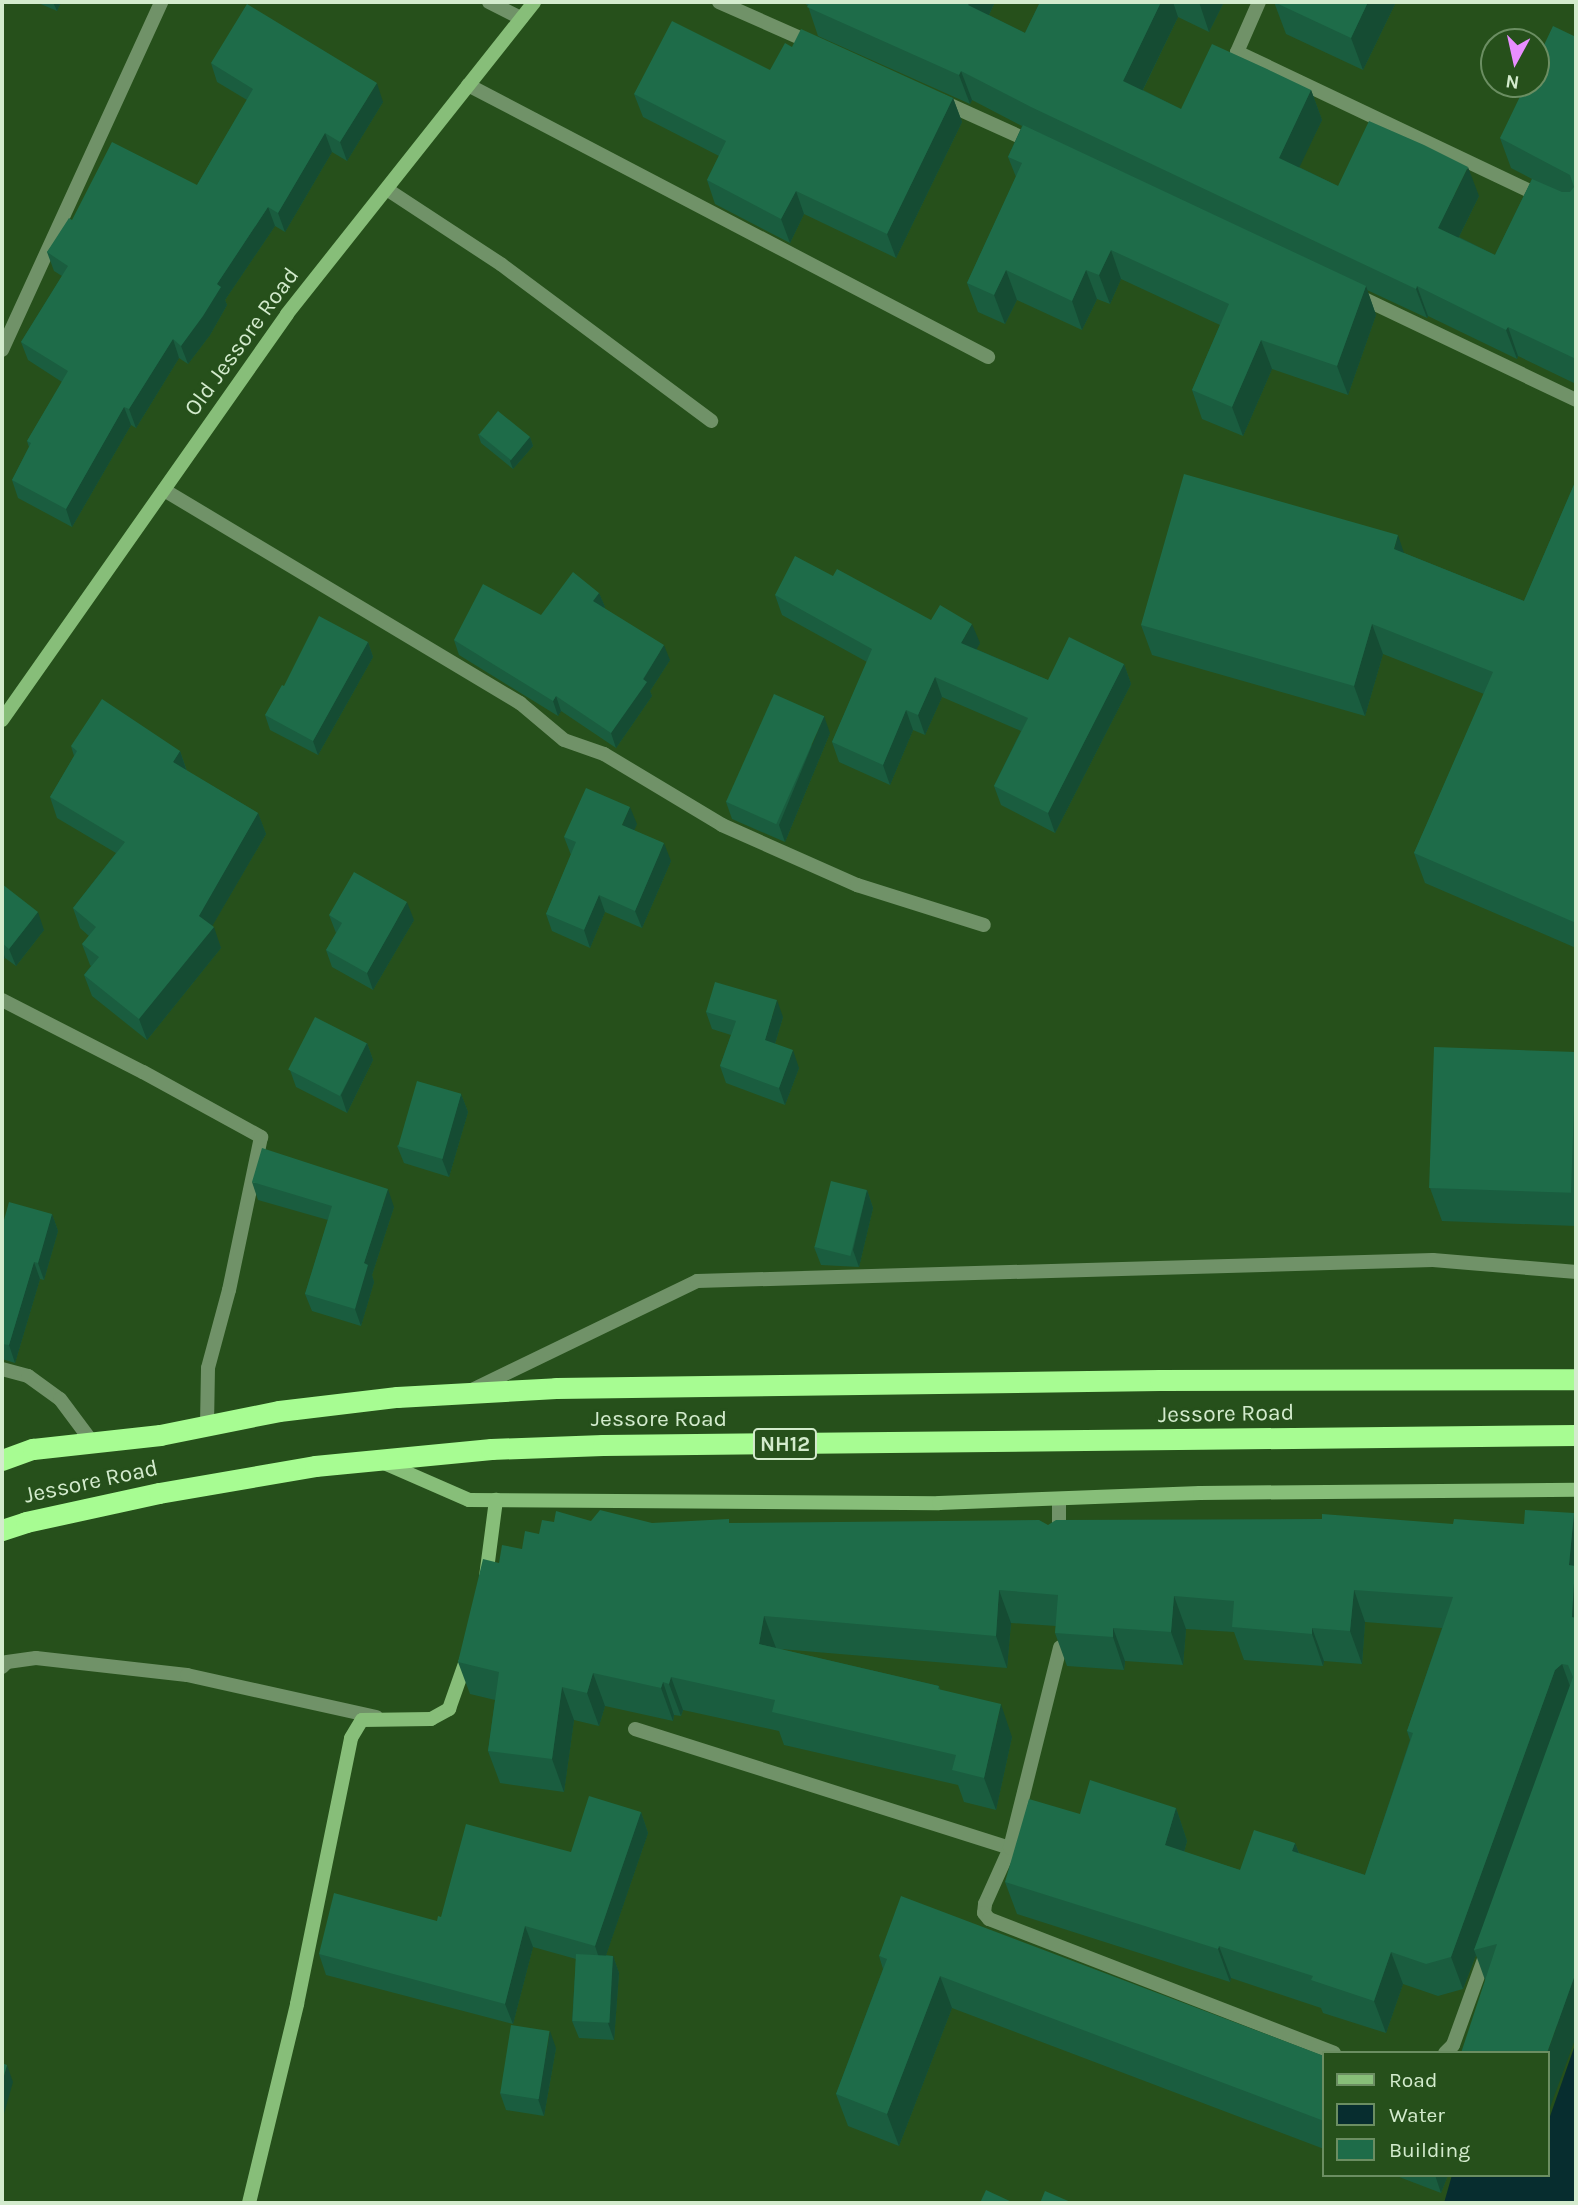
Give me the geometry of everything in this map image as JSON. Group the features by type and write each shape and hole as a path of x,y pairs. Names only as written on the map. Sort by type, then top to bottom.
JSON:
{"highway":[{"path":"2,1460 33,1449 160,1435 279,1411 397,1396 556,1388 1174,1380 1576,1379"},
{"name":"Jessore Road","path":"2,1531 26,1522 159,1493 315,1466 491,1449 603,1445 1576,1435"}],"street":[{"path":"2,350 161,2"},
{"path":"489,2 521,18"},
{"name":"Old Jessore Road","path":"2,720 286,314 534,2"},
{"path":"719,2 833,53"},
{"path":"1259,2 1237,51 1576,213"},
{"path":"468,85 988,358"},
{"path":"921,92 1047,149"},
{"path":"387,190 502,265 710,421"},
{"path":"1337,286 1576,400"},
{"path":"163,490 520,703 564,740 604,754 722,825 857,885 984,925"},
{"path":"2,1000 143,1072 261,1137 229,1290 208,1368 207,1425"},
{"path":"466,1393 697,1281 1433,1260 1576,1272"},
{"path":"2,1368 28,1376 60,1399 92,1442"},
{"path":"378,1460 469,1500 939,1503 1199,1493 1576,1490"},
{"path":"1059,1499 1059,1548"},
{"path":"482,1594 496,1500"},
{"path":"2,1667 7,1662 36,1658 187,1675 376,1717 432,1719 450,1709 471,1643"},
{"path":"1060,1647 1010,1848 985,1904 984,1913 989,1919 1329,2051"},
{"path":"249,2203 297,2004 351,1738 362,1720 376,1717"},
{"path":"635,1729 1010,1848"},
{"path":"1447,2051 1452,2045 1491,1941"}],"water":[{"path":"1576,2042 1576,2203 1444,2203 1451,2177 1550,2177 1550,2116"}],"building":[{"path":"810,2 970,2 968,5 1025,33 1040,2 1161,2 1123,81 1181,109 1212,44 1267,69 1311,90 1279,158 1338,186 1369,121 1424,145 1468,167 1438,228 1495,255 1532,179 1562,192 1570,192 1574,187 1570,175 1500,138 1519,98 1550,98 1550,32 1553,26 1576,37 1576,359 1508,327 1506,330 1417,286 1416,289 1031,107 961,71 959,75 807,7"},
{"path":"1274,2 1368,2 1351,38"},
{"path":"247,4 377,83 340,142 325,133 278,213 268,207 217,284 221,287 203,316 181,346 173,339 129,409 124,407 66,509 12,480 31,443 27,441 68,371 21,342 68,266 47,252 69,218 72,220 112,142 197,185 253,89 211,63"},
{"path":"672,21 770,70 785,43 792,47 801,29 953,98 887,234 796,191 781,219 707,180 726,141 634,94"},
{"path":"1023,125 1366,286 1337,366 1261,340 1232,407 1192,390 1229,304 1111,250 1099,275 1086,270 1072,301 1006,270 994,295 967,283 1022,163 1008,157"},
{"path":"498,411 530,437 511,460 479,434"},
{"path":"1184,474 1398,535 1394,549 1524,601 1576,480 1576,923 1414,853 1493,672 1372,624 1354,686 1141,625"},
{"path":"795,556 833,576 837,569 931,620 940,605 972,624 961,643 1048,680 1069,637 1124,664 1048,813 994,786 1028,718 935,677 918,715 906,710 883,765 832,742 872,649 775,595"},
{"path":"573,572 599,593 593,601 664,645 643,679 647,682 611,733 556,696 553,701 454,640 483,584 541,615"},
{"path":"319,616 368,642 313,741 265,715 282,685 284,686"},
{"path":"774,694 824,716 776,824 726,802"},
{"path":"102,699 180,751 173,762 258,813 199,916 214,927 139,1019 84,975 99,957 82,944 96,927 73,908 125,842 50,797 77,751 71,746"},
{"path":"586,788 630,807 622,825 664,843 635,911 599,895 584,930 546,914 576,842 564,837"},
{"path":"354,872 407,902 367,973 326,950 342,923 329,915"},
{"path":"2,884 38,912 9,949 2,943"},
{"path":"715,982 777,1000 765,1040 793,1050 779,1088 720,1066 736,1021 706,1012"},
{"path":"315,1017 367,1043 340,1096 288,1070"},
{"path":"1434,1047 1576,1052 1571,1193 1429,1188"},
{"path":"417,1081 461,1094 442,1159 398,1146"},
{"path":"262,1148 388,1189 364,1263 368,1265 355,1309 305,1294 332,1206 252,1182"},
{"path":"831,1181 867,1190 850,1256 815,1247"},
{"path":"9,1202 52,1214 38,1263 34,1262 9,1345 2,1344 2,1227"},
{"path":"600,1510 652,1523 729,1519 729,1523 1039,1520 1048,1525 1056,1520 1322,1519 1322,1514 1453,1524 1454,1519 1524,1524 1525,1510 1574,1513 1569,1565 1575,1566 1572,1617 1576,1618 1576,1972 1548,2051 1462,2051 1497,1944 1474,1950 1573,1677 1568,1665 1562,1664 1555,1670 1451,1957 1426,1964 1391,1952 1374,2001 1311,1980 1313,1976 1005,1882 1029,1799 1080,1814 1090,1780 1176,1808 1165,1845 1240,1870 1254,1830 1295,1843 1292,1851 1365,1875 1413,1733 1407,1731 1453,1597 1354,1590 1350,1631 1312,1628 1312,1634 1232,1627 1234,1601 1174,1596 1171,1632 1113,1628 1113,1637 1055,1633 1058,1595 999,1590 996,1636 764,1616 759,1644 939,1686 938,1689 1001,1704 984,1778 952,1770 956,1755 772,1712 775,1700 671,1677 669,1684 663,1682 661,1688 593,1673 587,1693 562,1687 552,1759 488,1751 499,1672 458,1662 483,1559 499,1563 502,1545 522,1549 525,1531 539,1534 542,1520 554,1522 556,1511 591,1521"},
{"path":"589,1796 641,1812 595,1946 525,1926 505,2004 319,1954 334,1893 437,1921 438,1916 441,1917 466,1824 571,1852"},
{"path":"901,1896 1322,2055 1322,2120 940,1976 887,2114 836,2094 887,1959 879,1956"},
{"path":"576,1954 613,1956 609,2023 572,2021"},
{"path":"511,2025 550,2031 539,2099 500,2093"},
{"path":"2,2063 7,2065 2,2083"},
{"path":"986,2190 1014,2203 980,2203"},
{"path":"1045,2191 1073,2203 1040,2203"}]}
